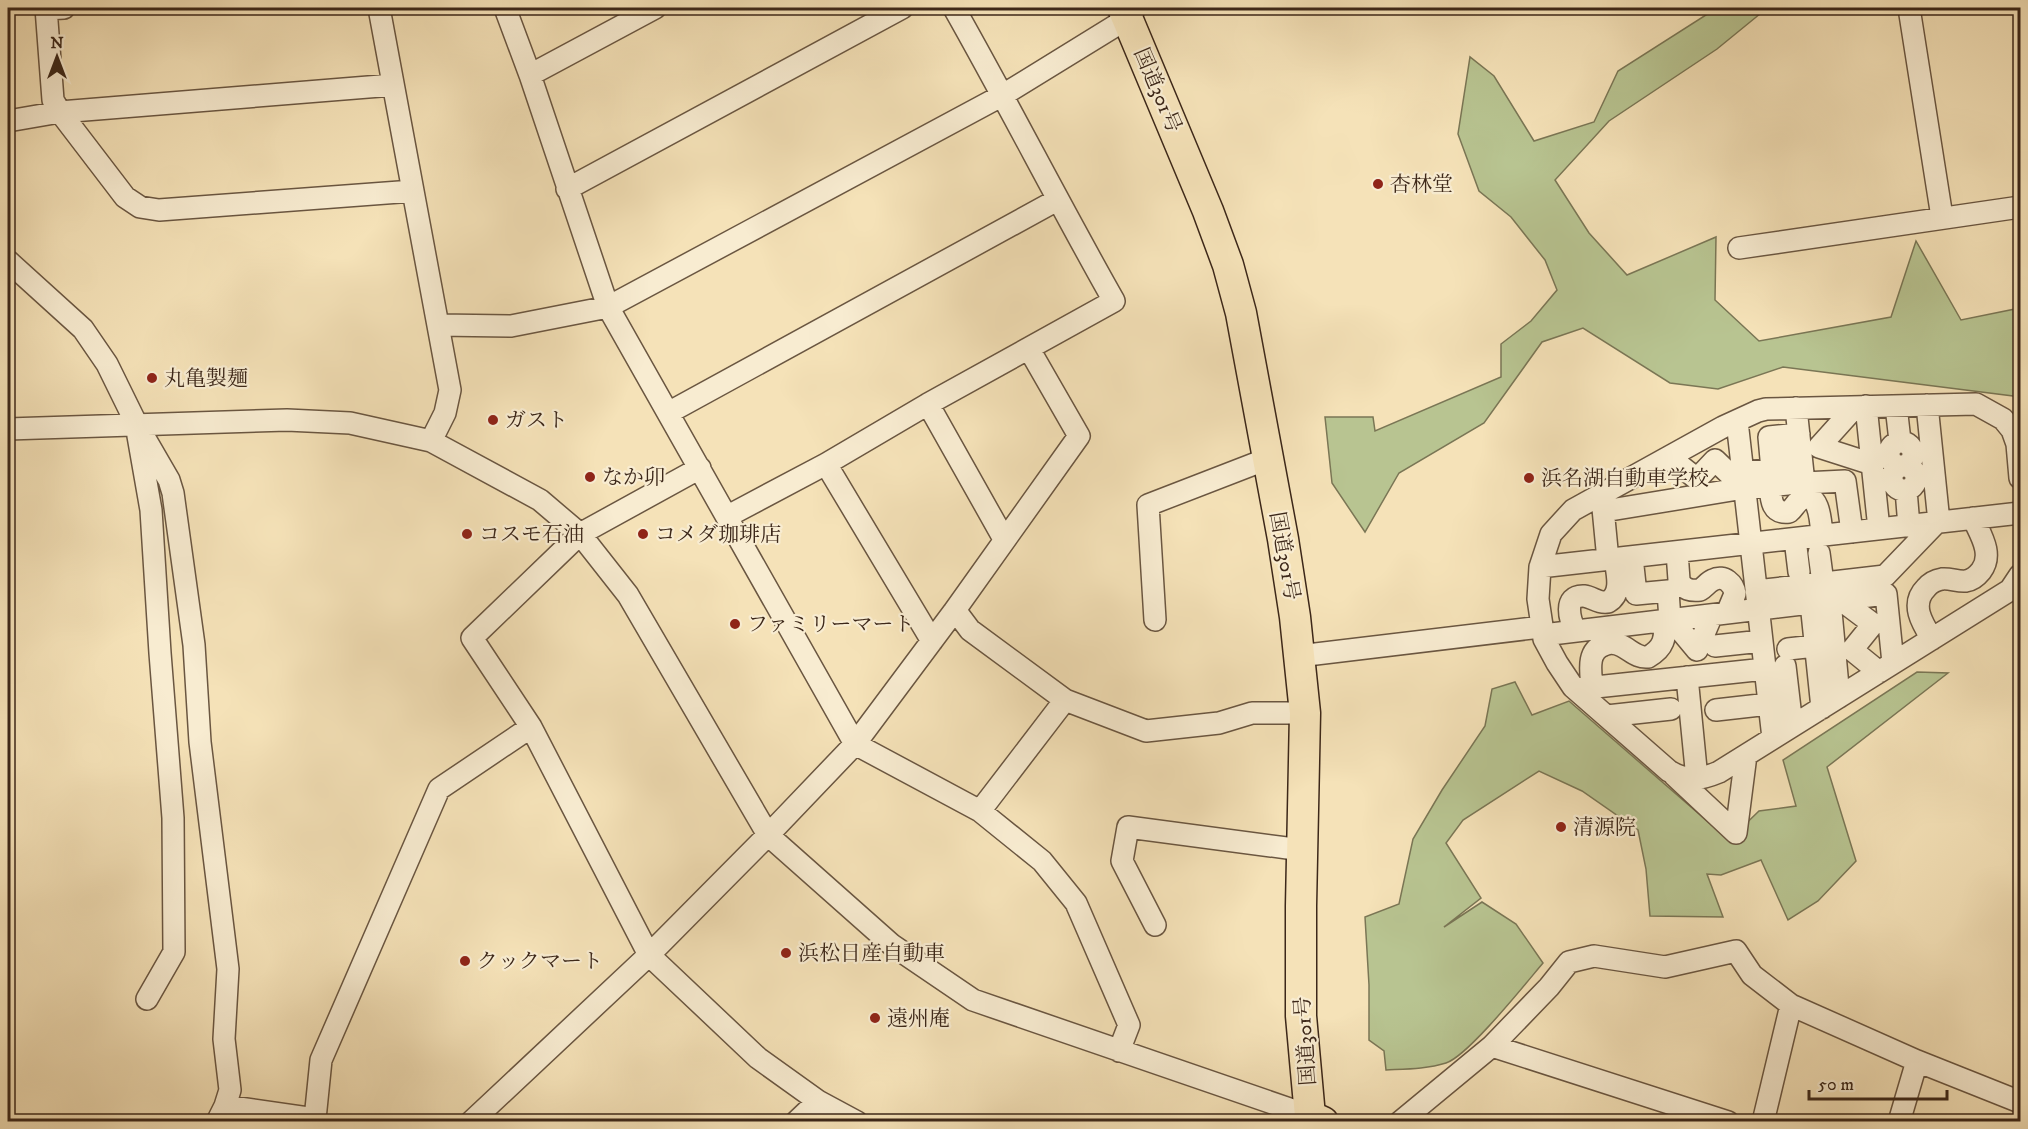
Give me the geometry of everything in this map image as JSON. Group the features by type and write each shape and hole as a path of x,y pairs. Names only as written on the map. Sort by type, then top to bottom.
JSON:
{"highway":[{"name":"国道301号","path":"1129,11 1228,265 1241,313 1283,539 1305,713 1301,1016 1314,1120"}],"street":[{"path":"52,8 53,100 125,197 140,207 159,210 413,191"},
{"path":"379,8 450,390 445,413 431,441"},
{"path":"505,8 530,75 608,307 855,744 980,811 1042,861 1076,903 1129,1025 1119,1051"},
{"path":"530,75 655,8"},
{"path":"567,189 902,8"},
{"path":"728,516 826,464 928,404 1114,301 954,8"},
{"path":"1909,8 1942,217"},
{"path":"438,325 511,326 608,307 1003,95 1129,11"},
{"path":"8,121 60,112 393,85"},
{"path":"668,413 1057,200"},
{"path":"1739,248 2020,207"},
{"path":"8,261 83,329 107,364 136,423 169,480 176,509 194,645 200,742 228,969 224,1039 230,1090 221,1114 316,1120 321,1060 439,789 531,727"},
{"path":"471,1122 650,955 855,744 955,610 1079,436 1029,350"},
{"path":"928,404 1004,539"},
{"path":"1604,510 1669,457 1758,411 1796,408 1976,404 2003,420 2012,430 2017,444 2020,478"},
{"path":"1669,620 1697,650 1757,600 1826,597 1885,585 1938,522 1927,405"},
{"path":"1860,406 1819,447 1872,464"},
{"path":"1860,406 1872,464 1879,529"},
{"path":"1896,406 1900,441 1909,443 1914,450 1911,462 1903,466 1913,470 1916,477 1912,487 1906,490 1909,526"},
{"path":"1796,408 1804,483 1845,481 1852,532"},
{"path":"8,429 136,423 287,420 350,423 431,441 540,500 580,534 628,595 768,836 892,945 957,990 992,1007 1314,1120"},
{"path":"1737,421 1762,640 1786,669 1792,726"},
{"path":"136,423 151,510 173,818 174,952 147,999"},
{"path":"1744,486 1772,470 1769,437 1799,442"},
{"path":"1746,755 1736,833 1607,716 1585,688 1557,663 1542,631 1538,599 1540,567 1551,534 1574,510 1604,510 1744,486 1788,484 1785,451 1799,442"},
{"path":"1669,457 1697,479 1715,460 1744,486"},
{"path":"1155,620 1148,505 1267,459"},
{"path":"826,464 932,641"},
{"path":"700,468 580,534 472,638 531,727 650,955 758,1058 818,1101 857,1122"},
{"path":"1770,485 1773,506 1781,513 1789,513 1801,500 1808,499 1815,502 1819,509 1826,597 1830,702"},
{"path":"1585,688 1595,650 1614,643 1627,648 1635,655 1648,657 1663,645 1669,620 1668,591 1636,594 1618,559 1604,510"},
{"path":"1540,567 1750,543 1793,556 1852,532 2020,513"},
{"path":"1932,639 1922,622 1918,608 1918,601 1924,589 1941,579 1960,581 1972,579 1984,566 1986,548 1973,518"},
{"path":"1677,552 1679,580 1683,586 1690,590 1700,590 1712,580 1719,579 1726,580 1732,585 1736,594 1722,629"},
{"path":"1576,631 1569,618 1569,607 1580,597 1585,596 1598,602 1608,602 1617,594 1618,559"},
{"path":"1669,771 1679,777 1697,779 1719,772 2010,590 2020,575"},
{"path":"1885,585 1886,668"},
{"path":"1826,597 1815,646 1830,702"},
{"path":"1826,597 1873,624 1852,650 1886,668"},
{"path":"955,610 970,630 1065,700 1146,731 1219,723 1252,713 1305,713"},
{"path":"1299,656 1542,631 1576,631 1669,620 1722,629 1762,640"},
{"path":"1773,738 1769,704 1786,669 1815,646"},
{"path":"1585,688 1786,669"},
{"path":"1687,677 1697,779"},
{"path":"980,811 1065,700"},
{"path":"1726,713 1769,704"},
{"path":"1607,716 1662,716"},
{"path":"1155,925 1122,861 1128,826 1302,850"},
{"path":"1400,1122 1492,1046 1549,987 1569,962 1594,956 1665,967 1736,951 1752,975 1791,1005 1917,1061 2020,1102"},
{"path":"1762,1122 1791,1005"},
{"path":"1492,1046 1728,1122"},
{"path":"1899,1122 1917,1061"},
{"path":"796,1122 818,1101"}],"green space":[{"path":"1766,9 1717,49 1609,121 1555,180 1589,233 1627,275 1716,237 1715,300 1759,341 1891,317 1916,241 1961,320 2020,308 2020,402 2013,396 1783,367 1718,389 1670,383 1583,328 1542,342 1484,423 1399,473 1365,532 1332,483 1325,417 1373,417 1375,431 1501,377 1501,344 1531,321 1557,290 1545,260 1511,217 1479,191 1458,134 1470,57 1494,76 1534,141 1594,122 1618,71 1709,13"},
{"path":"1917,672 1948,673 1827,767 1856,861 1818,901 1788,920 1761,860 1721,875 1707,874 1723,917 1650,916 1646,869 1638,830 1582,791 1539,771 1463,820 1446,843 1481,898 1444,927 1482,902 1516,924 1543,963 1482,1034 1456,1058 1431,1066 1386,1070 1384,1051 1369,1040 1365,917 1399,904 1413,839 1442,790 1485,726 1492,689 1515,682 1532,715 1569,701 1729,840 1759,811 1796,806 1783,760"}],"place":[{"name":"杏林堂","path":"1378,184"},
{"name":"丸亀製麺","path":"152,378"},
{"name":"ガスト","path":"493,420"},
{"name":"なか卯","path":"590,477"},
{"name":"浜名湖自動車学校","path":"1529,478"},
{"name":"コスモ石油","path":"467,534"},
{"name":"コメダ珈琲店","path":"643,534"},
{"name":"ファミリーマート","path":"735,624"},
{"name":"清源院","path":"1561,827"},
{"name":"浜松日産自動車","path":"786,953"},
{"name":"クックマート","path":"465,961"},
{"name":"遠州庵","path":"875,1018"}]}
